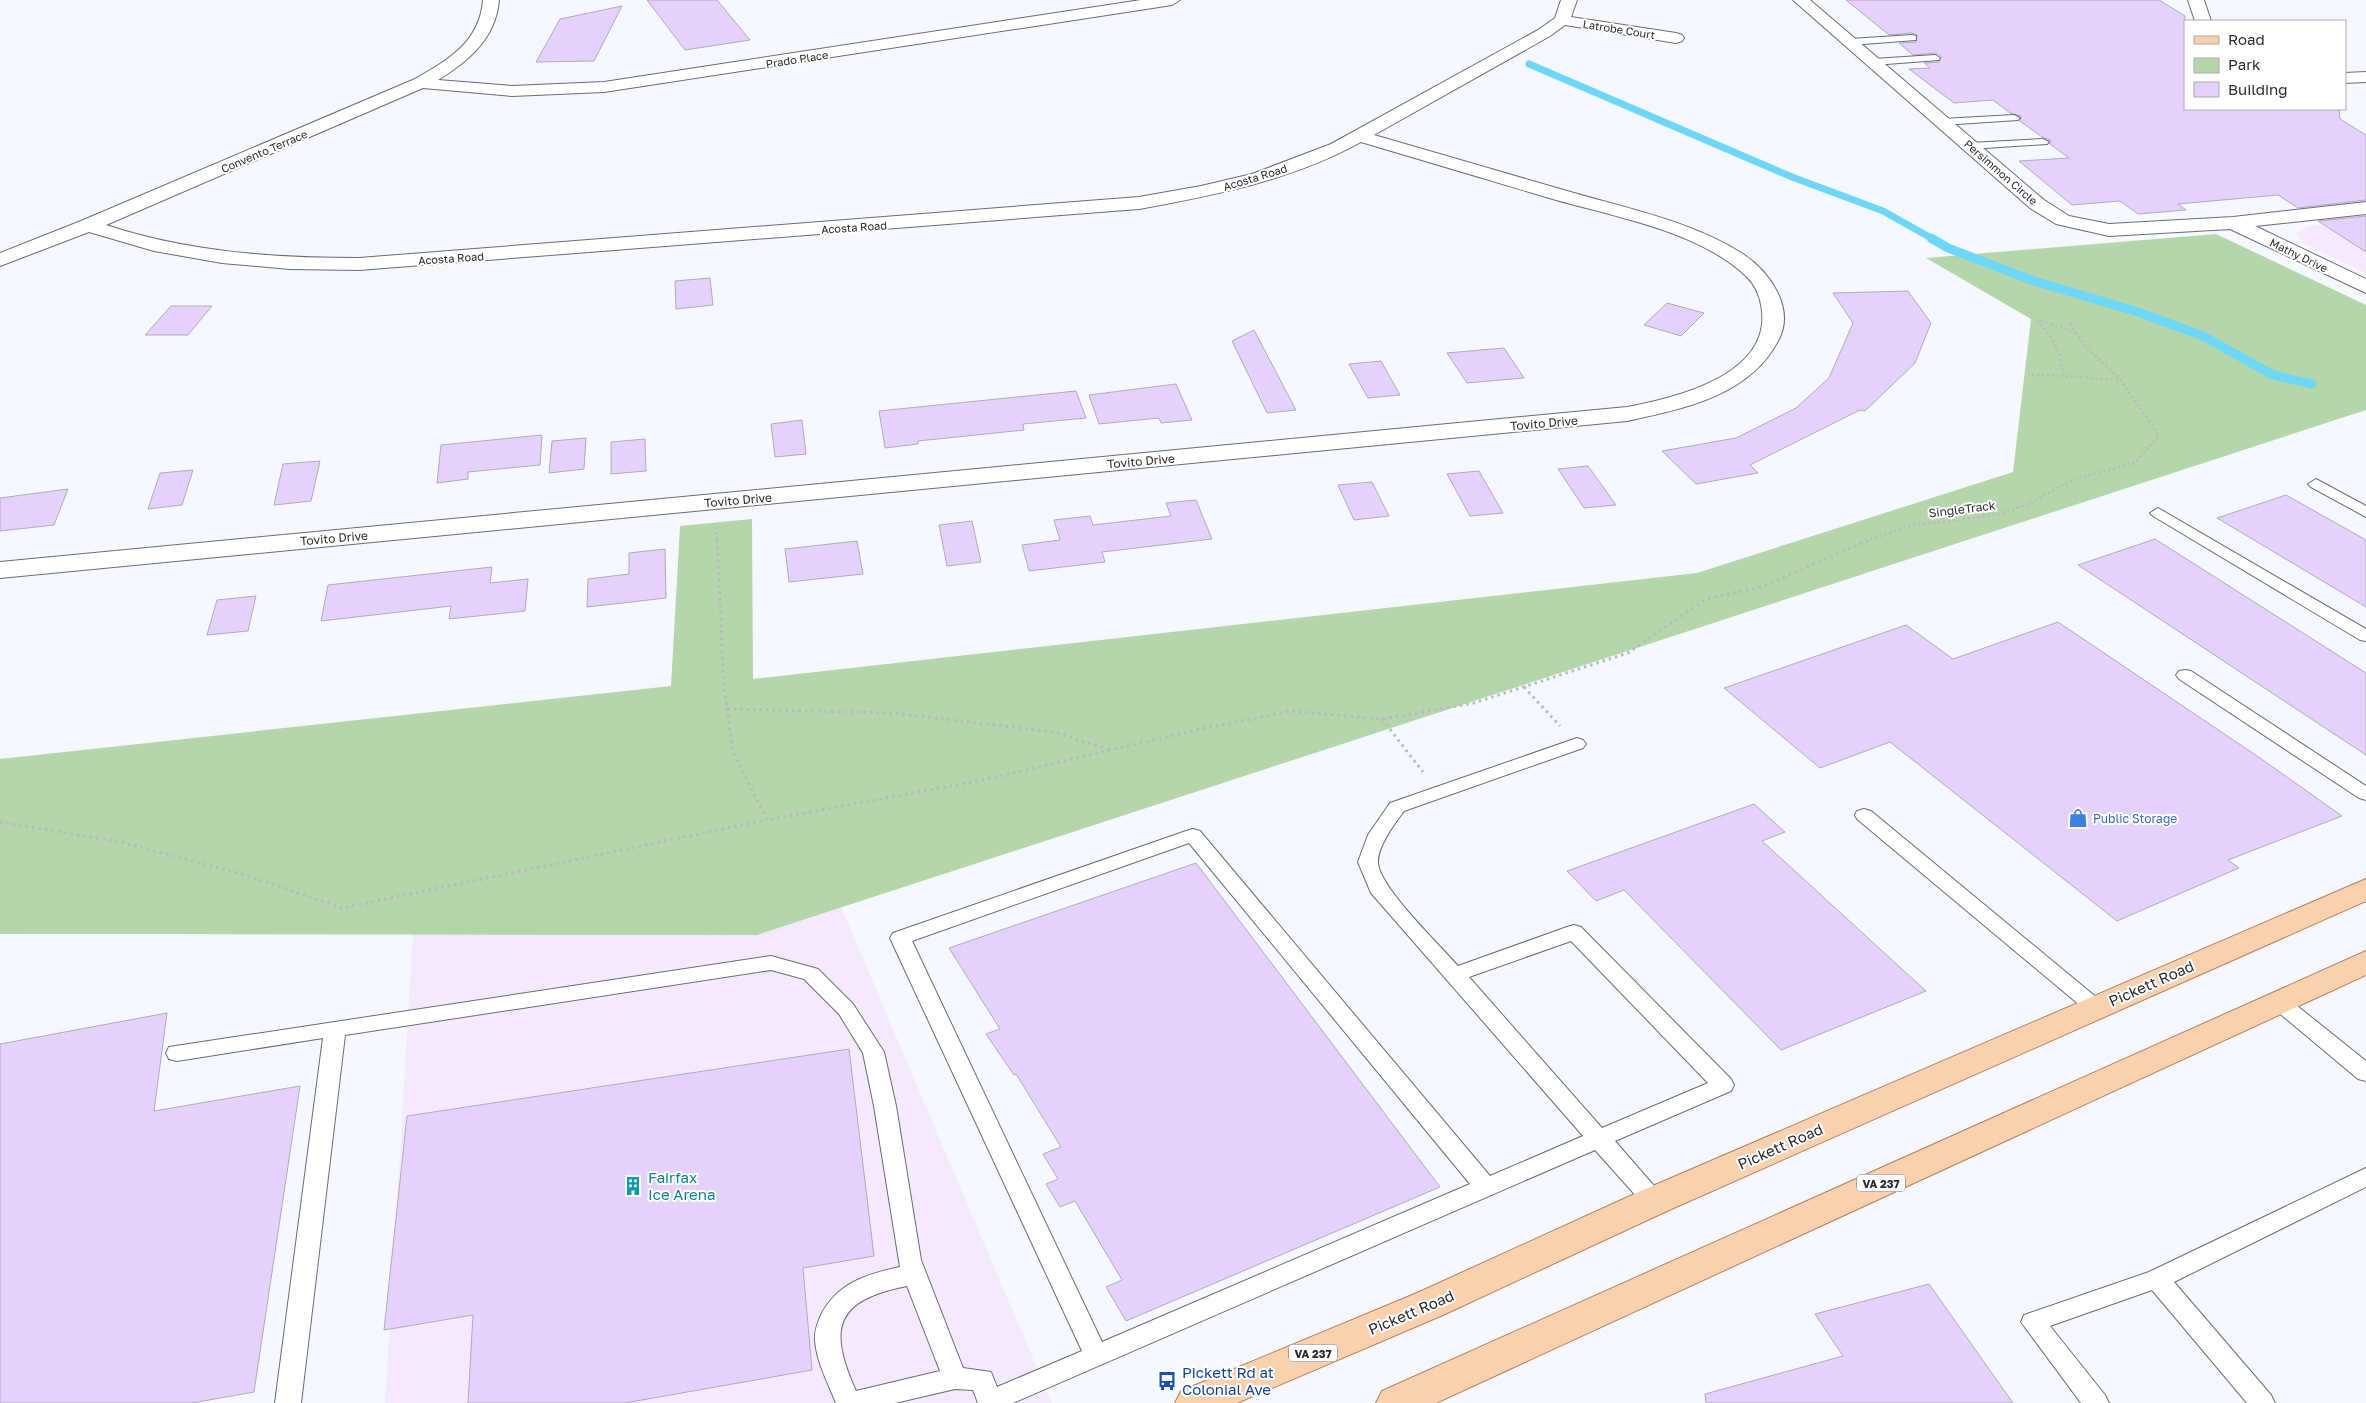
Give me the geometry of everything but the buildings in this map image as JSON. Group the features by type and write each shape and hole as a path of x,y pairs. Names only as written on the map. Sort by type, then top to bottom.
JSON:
{"main road":[{"name":"Pickett Road","path":"1195,1403 1430,1304 1654,1201 2366,889"},
{"name":"VA 237","path":"1416,1399 2366,962"}],"street":[{"name":"Convento Terrace","path":"0,260 88,225 421,84 463,55 479,38 489,18 491,0"},
{"name":"Prado Place","path":"421,84 494,92 552,92 604,87 1172,0"},
{"path":"1562,20 1569,0"},
{"name":"Persimmon Circle","path":"1801,0 2036,204 2063,220 2109,230 2233,223 2366,208"},
{"path":"2196,0 2203,20"},
{"name":"Latrobe Court","path":"1562,20 1676,38"},
{"name":"Acosta Road","path":"88,225 137,242 185,253 231,260 312,264 406,262 1139,203 1201,192 1258,178 1303,162 1360,136 1518,49 1562,20"},
{"path":"2346,78 2366,77"},
{"name":"Tovito Drive","path":"0,570 1627,414 1678,402 1729,380 1750,366 1765,347 1772,332 1772,306 1767,289 1754,273 1719,248 1693,236 1616,211 1360,136"},
{"name":"Mathy Drive","path":"2233,223 2366,287"}],"lane":[{"path":"1850,42 1912,38"},
{"path":"1873,62 1935,58"},
{"path":"1942,122 2014,118"},
{"path":"1970,146 2042,142"},
{"path":"2316,484 2366,512"},
{"path":"2158,513 2366,636"},
{"path":"2185,675 2366,794"},
{"path":"1577,744 1397,807 1376,835 1368,862 1378,888 1654,1201"},
{"path":"1864,815 2096,1007"},
{"path":"1096,1355 900,938 1193,835 1486,1187"},
{"path":"914,1274 868,1285 847,1298 832,1317 827,1339 832,1361 849,1403 954,1378 982,1380 991,1402 1723,1085 1574,932 1454,974"},
{"path":"177,1053 771,963 811,974 846,1009 873,1052 885,1106 908,1260 954,1378"},
{"path":"2279,1002 2366,1073"},
{"path":"288,1403 334,1029"},
{"path":"2096,1403 2033,1322 2157,1278 2196,1262 2366,1177"},
{"path":"2157,1278 2262,1403"}],"path":[{"path":"2063,376 2062,357 2053,344 2050,333 2038,322 2039,320 2047,322 2076,334"},
{"name":"SingleTrack","path":"1524,687 1613,659 1628,652 1706,599 1761,587 1878,536 1915,524 1953,521 2002,513 2032,503 2060,486 2083,477 2136,462 2159,435 2119,380 2086,347 2069,322"},
{"path":"2032,375 2119,380"},
{"path":"714,502 724,688 733,752 767,820"},
{"path":"0,822 122,842 244,875 342,908 767,820 983,780 1291,711 1382,719 1474,703 1524,687 1577,744"},
{"path":"727,709 893,712 1054,732 1111,750"},
{"path":"1382,719 1408,753"}],"shaded area":[{"path":"2366,221 2366,273 2305,244 2296,234 2308,226"},
{"path":"841,907 1052,1403 385,1403 413,932"}],"green space":[{"path":"2216,234 2366,305 2366,410 757,935 0,934 0,759 671,686 680,526 752,519 753,679 1697,573 2013,472 2031,319 1926,258"}],"waterway":[{"path":"1529,64 1792,177 1883,211 1933,239"},
{"path":"1931,238 1948,248 2031,280 2138,312 2203,336 2273,375 2312,384"}],"place":[{"name":"Public Storage","path":"2078,818"},
{"name":"Fairfax Ice Arena","path":"633,1186"},
{"name":"Pickett Rd at Colonial Ave","path":"1167,1381"}]}
